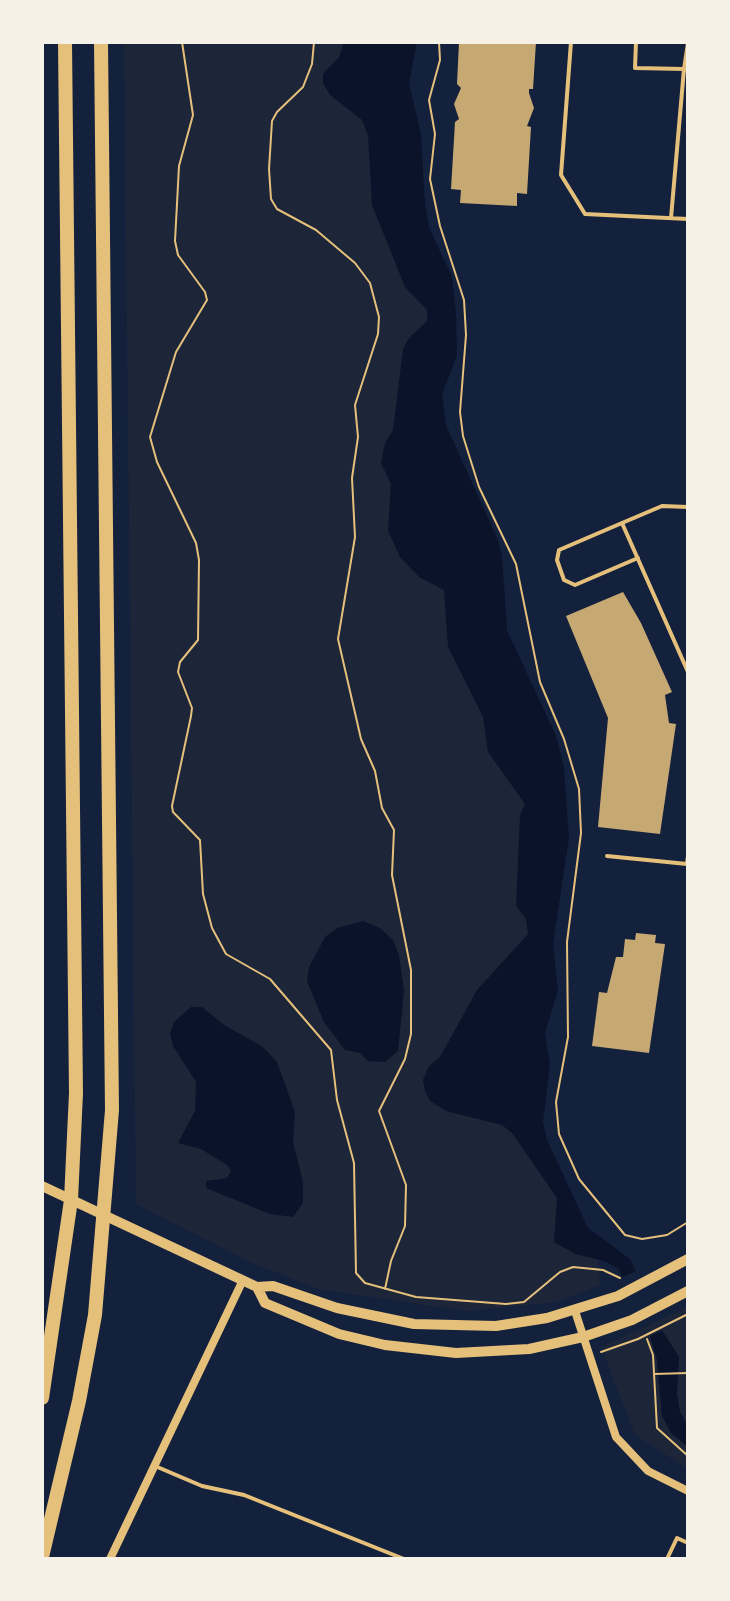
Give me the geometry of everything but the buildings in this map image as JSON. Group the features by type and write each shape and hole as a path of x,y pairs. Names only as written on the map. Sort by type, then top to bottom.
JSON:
{"highway":[{"path":"42,1398 71,1200 76,1057 65,42"},
{"path":"42,1557 82,1388 95,1315 112,1110 101,42"}],"street":[{"path":"42,1186 257,1287 273,1286 362,1315 442,1326 496,1326 575,1311 639,1287 688,1259"},
{"path":"110,1559 243,1280"},
{"path":"257,1287 265,1303 298,1319 361,1340 409,1349 503,1352 583,1337 632,1320 688,1291"},
{"path":"575,1311 616,1437 648,1471 688,1491"}],"lane":[{"path":"571,42 561,175 585,214 688,219"},
{"path":"636,42 635,68 686,70"},
{"path":"671,218 688,43"},
{"path":"638,558 575,585 564,580 557,560 559,550 662,506 688,507"},
{"path":"622,523 688,672"},
{"path":"607,856 688,864 688,856"},
{"path":"155,1466 202,1486 244,1495 404,1559"},
{"path":"667,1559 677,1538 688,1543"}],"path":[{"path":"182,42 193,115 179,166 175,241 178,255 205,292 207,300 176,352 150,437 157,462 196,543 199,560 198,640 180,662 178,672 192,708 172,806 173,812 200,840 203,894 218,944 237,963 270,979 331,1050 337,1100 354,1163 356,1273 365,1283 439,1300 506,1304 524,1302 560,1272 573,1267 603,1270 620,1278"},
{"path":"314,42 312,64 303,87 272,121 269,169 271,199 277,209 304,222 355,263 370,283 379,317 378,334 355,405 358,437 352,478 355,537 338,639 361,739 375,771 382,808 394,830 392,875 413,991 411,1034 405,1059 379,1111 406,1185 405,1226 391,1261 385,1289"},
{"path":"439,42 440,60 429,100 435,134 430,179 440,226 464,300 466,335 460,412 463,436 479,487 516,564 540,682 576,772 580,800 581,833 567,942 568,1037 556,1102 559,1134 579,1179 625,1235 642,1239 667,1235 688,1222"},
{"path":"607,1350 638,1339 688,1314"},
{"path":"647,1339 656,1374 657,1428 688,1456"},
{"path":"656,1374 687,1372"}],"shaded area":[{"path":"124,42 394,42 429,280 434,428 544,790 529,1133 598,1257 600,1285 557,1302 467,1311 318,1289 252,1263 136,1204"},
{"path":"344,42 417,42 409,83 421,135 425,203 429,227 452,277 456,312 457,356 442,394 446,425 497,538 502,555 507,630 556,736 564,767 569,838 553,944 558,990 545,1033 550,1065 543,1122 547,1140 588,1228 630,1259 636,1271 622,1277 619,1269 604,1261 575,1254 554,1242 557,1198 512,1133 502,1125 446,1111 430,1101 425,1091 423,1080 429,1066 440,1057 477,990 528,934 526,919 516,906 520,815 525,804 488,752 483,717 448,647 444,590 419,577 400,557 388,531 391,484 381,463 385,443 393,430 403,349 409,338 427,321 427,310 405,287 372,205 368,136 362,120 330,95 323,83 323,74 339,57"},
{"path":"363,921 380,928 393,940 399,955 404,991 398,1051 385,1062 368,1061 360,1053 345,1050 324,1022 307,981 309,967 325,937 337,928"},
{"path":"191,1007 202,1007 224,1025 263,1047 277,1062 295,1112 293,1142 303,1182 303,1203 293,1217 270,1214 206,1188 206,1181 227,1178 231,1171 227,1165 201,1149 178,1143 195,1111 196,1082 173,1046 170,1034 174,1022"},
{"path":"688,1307 688,1469 635,1435 601,1347"},
{"path":"662,1330 679,1357 677,1393 680,1412 688,1426 688,1447 671,1433 662,1416 657,1360 650,1336"}]}
